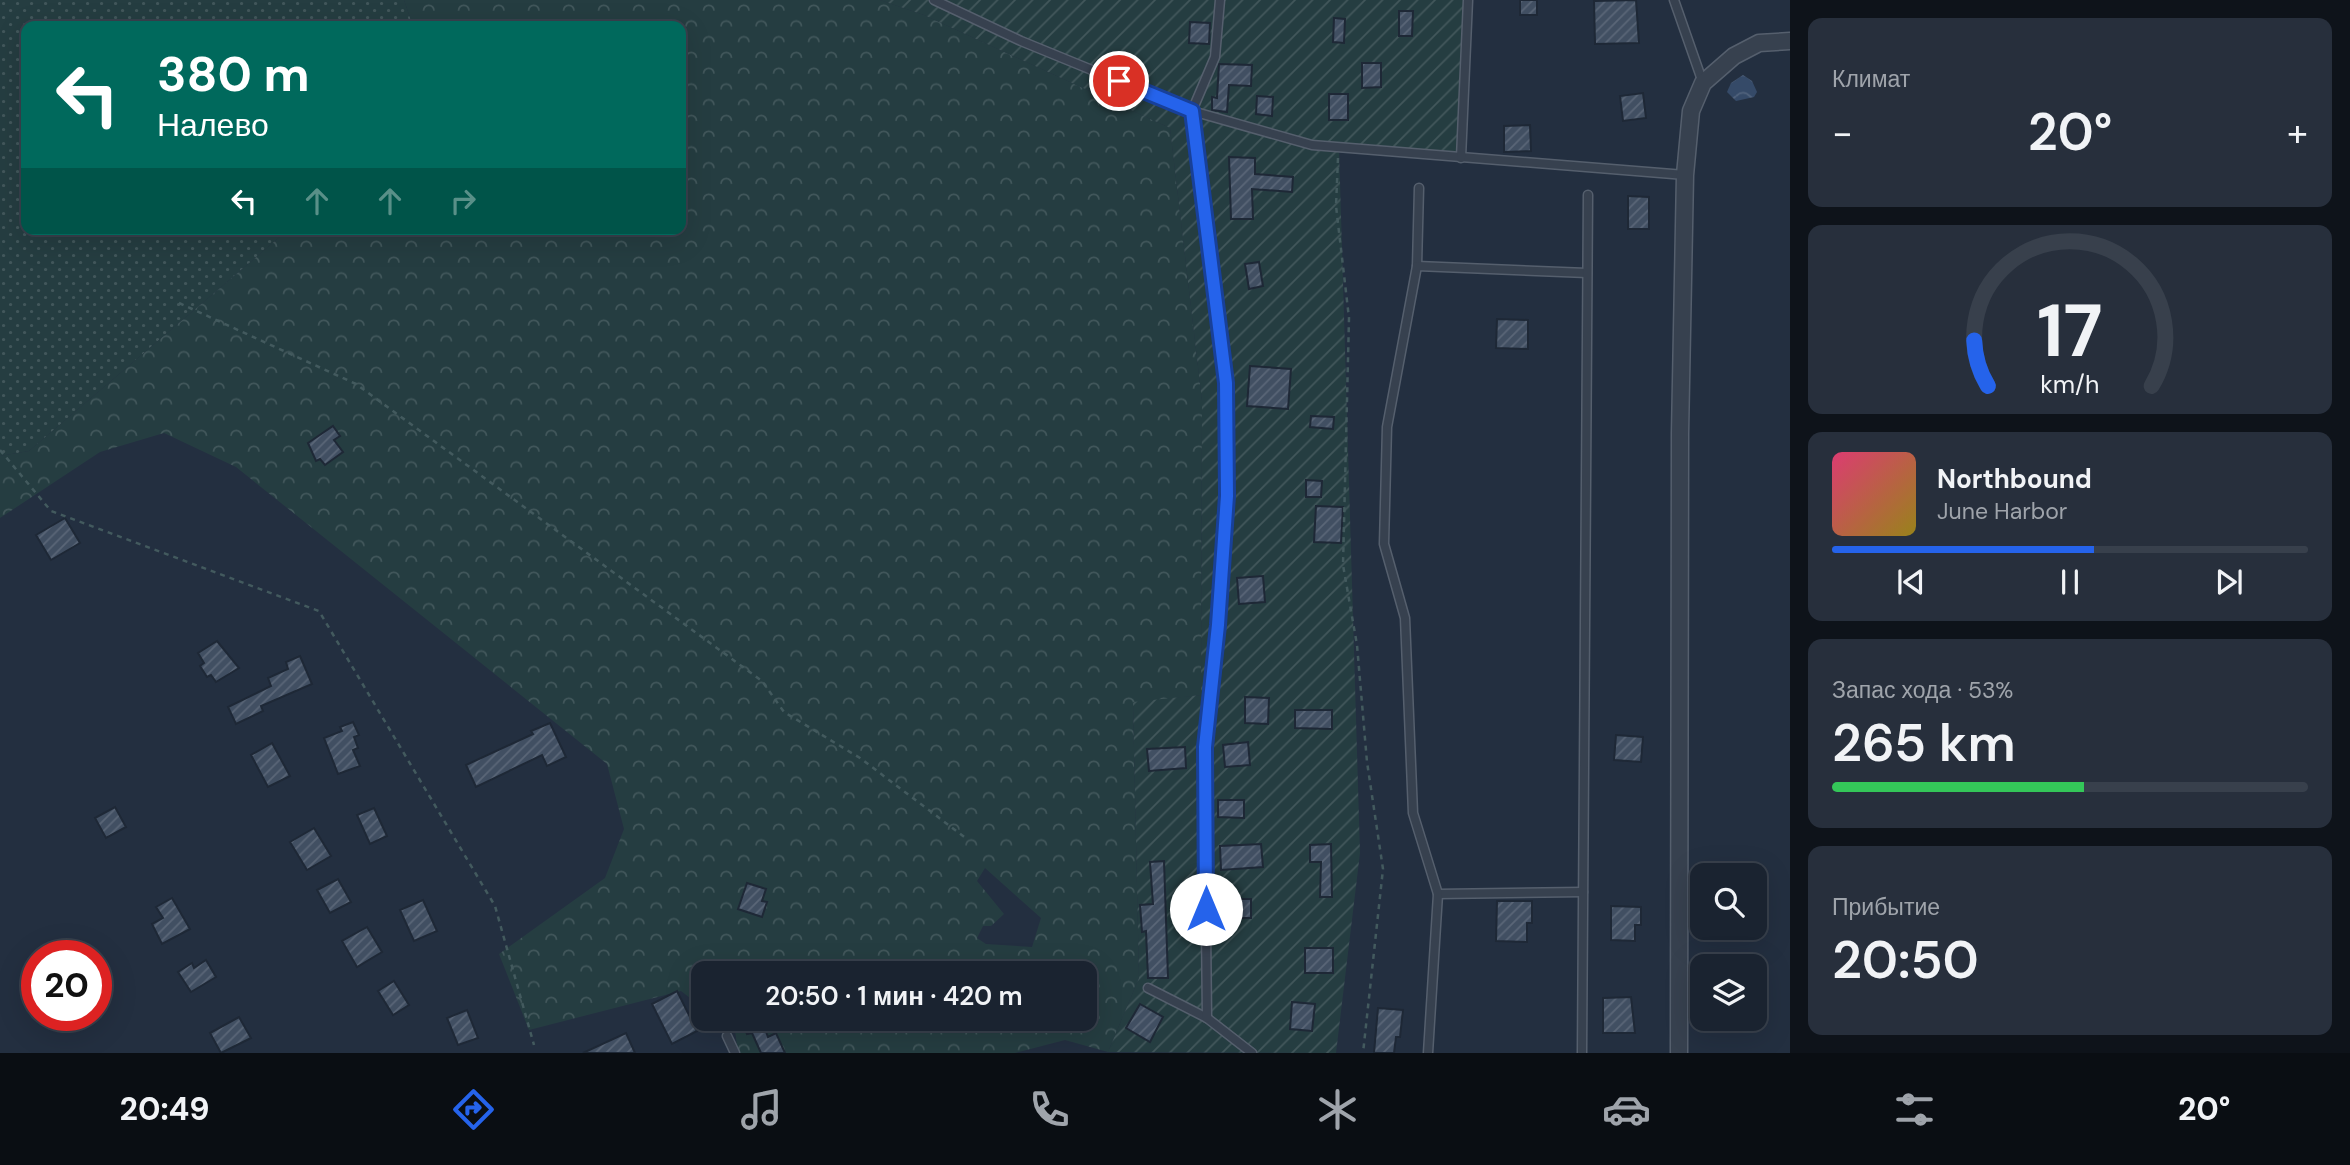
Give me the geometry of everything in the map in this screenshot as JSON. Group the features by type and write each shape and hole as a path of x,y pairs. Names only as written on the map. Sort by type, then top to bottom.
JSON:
{"street":[{"path":"1679,1053 1679,434 1685,175 1691,111 1703,83 1734,56 1759,43 1790,40"}],"lane":[{"path":"934,0 1021,41 1192,111 1312,145 1685,175"},
{"path":"1207,1018 1205,747 1218,625 1227,496 1226,383 1192,111 1215,57 1220,0"},
{"path":"1461,159 1468,0"},
{"path":"1674,0 1703,83"},
{"path":"1419,188 1417,266 1387,427 1384,544 1405,618 1413,813 1438,894 1428,1053"},
{"path":"1582,1053 1588,195"},
{"path":"1417,266 1587,273"},
{"path":"1438,894 1583,892"},
{"path":"1148,988 1207,1018 1252,1053"},
{"path":"727,1036 735,1053"}],"path":[{"path":"1339,148 1336,206 1349,318 1343,565 1357,645 1367,762 1383,869 1363,1053"},
{"path":"179,303 356,384 762,681 784,712 860,758 967,839"},
{"path":"0,450 51,511 319,611 495,906 534,1045"}],"green space":[{"path":"0,0 404,0 411,21 21,21 21,235 282,235 29,451 0,456"},
{"path":"404,0 880,0 924,15 1170,128 1202,401 1201,695 1133,703 1139,978 1108,1052 1065,1040 1015,1053 738,1053 735,1031 1097,1031 1097,961 691,961 691,999 681,991 529,1030 499,954 605,878 624,829 607,764 236,467 164,433 100,452 0,518 0,456 29,451 282,235 686,235 686,21 411,21","holes":["985,868 1041,918 1032,947 986,944 977,938 983,926 991,926 1004,914 977,881"]},
{"path":"880,0 1468,0 1461,158 1339,148 1360,853 1336,1053 1108,1052 1139,978 1133,702 1201,695 1202,401 1170,128 924,15"}],"water":[{"path":"1743,75 1752,81 1757,92 1754,97 1736,101 1727,92 1731,83"}],"building":[{"path":"1520,0 1537,0 1537,15 1520,15"},
{"path":"1636,0 1639,43 1595,44 1594,1"},
{"path":"1399,11 1413,11 1412,36 1399,36"},
{"path":"1334,18 1345,19 1344,43 1333,42"},
{"path":"1190,22 1210,23 1209,44 1189,43"},
{"path":"1362,63 1381,63 1381,87 1362,88"},
{"path":"1219,64 1252,65 1251,86 1229,85 1227,112 1212,110 1212,97 1217,98"},
{"path":"1643,93 1646,118 1623,121 1620,96"},
{"path":"1329,94 1348,94 1348,120 1329,120"},
{"path":"1257,96 1273,97 1272,116 1256,114"},
{"path":"1530,125 1531,151 1504,152 1504,126"},
{"path":"1229,157 1255,158 1255,174 1293,177 1292,192 1252,189 1253,219 1231,219"},
{"path":"1628,196 1649,197 1649,229 1628,229"},
{"path":"1259,262 1263,286 1249,289 1245,264"},
{"path":"1497,319 1528,320 1528,349 1496,348"},
{"path":"1250,366 1291,369 1288,409 1247,406"},
{"path":"1311,416 1334,417 1333,429 1310,427"},
{"path":"333,426 340,436 334,440 343,452 325,465 320,459 316,461 308,443"},
{"path":"1306,480 1322,481 1321,497 1306,497"},
{"path":"1316,506 1343,507 1341,543 1314,542"},
{"path":"65,518 80,543 51,560 36,535"},
{"path":"1263,576 1265,602 1239,604 1237,578"},
{"path":"217,641 239,668 216,682 211,675 207,677 200,666 204,663 198,653"},
{"path":"300,656 312,684 261,706 263,711 236,724 228,707 271,686 268,678 288,669 286,662"},
{"path":"1245,697 1269,698 1268,724 1245,723"},
{"path":"1295,710 1332,710 1332,729 1295,728"},
{"path":"353,722 359,735 354,737 358,748 353,750 360,766 338,774 324,738 342,731 340,727"},
{"path":"550,723 566,757 547,766 542,755 476,787 466,765 533,734 531,731"},
{"path":"1616,735 1643,737 1641,762 1614,760"},
{"path":"1248,742 1250,765 1225,767 1223,745"},
{"path":"272,743 290,776 268,787 251,755"},
{"path":"1185,747 1186,768 1149,771 1147,749"},
{"path":"1218,800 1244,800 1244,818 1218,817"},
{"path":"115,807 126,827 106,838 95,818"},
{"path":"374,808 387,836 370,844 357,815"},
{"path":"314,828 331,856 307,870 290,842"},
{"path":"1261,844 1263,867 1221,870 1220,846"},
{"path":"1331,844 1332,897 1320,897 1321,862 1310,862 1310,845"},
{"path":"1164,861 1168,978 1148,978 1146,931 1142,932 1140,905 1153,904 1150,862"},
{"path":"338,879 351,902 330,913 317,890"},
{"path":"747,883 766,889 762,901 767,902 762,917 738,909"},
{"path":"172,898 190,929 162,944 152,924 163,918 156,907"},
{"path":"1228,899 1251,899 1251,918 1228,918"},
{"path":"423,900 437,931 414,941 400,910"},
{"path":"1497,901 1532,901 1532,923 1527,923 1527,942 1496,941"},
{"path":"1611,906 1641,907 1641,925 1635,925 1635,941 1611,940"},
{"path":"367,927 382,952 357,967 342,941"},
{"path":"1305,948 1333,948 1333,973 1305,973"},
{"path":"206,960 216,977 191,992 178,972 192,963 194,968"},
{"path":"394,981 409,1005 393,1015 378,991"},
{"path":"677,991 691,1019 691,1031 697,1031 672,1044 652,1004"},
{"path":"1631,997 1635,1033 1603,1033 1603,998"},
{"path":"1292,1002 1315,1004 1312,1031 1290,1029"},
{"path":"1140,1004 1163,1017 1150,1042 1126,1028"},
{"path":"1378,1008 1403,1010 1400,1037 1396,1037 1394,1053 1374,1053"},
{"path":"467,1010 478,1038 458,1045 447,1018"},
{"path":"239,1017 251,1038 221,1053 210,1033"},
{"path":"746,1031 766,1031 768,1037 776,1033 785,1053 761,1053 752,1033 747,1034"},
{"path":"626,1033 635,1053 583,1053"}],"route":[{"path":"1119,81 1192,111 1226,383 1227,496 1218,625 1205,747 1206,909"}]}
